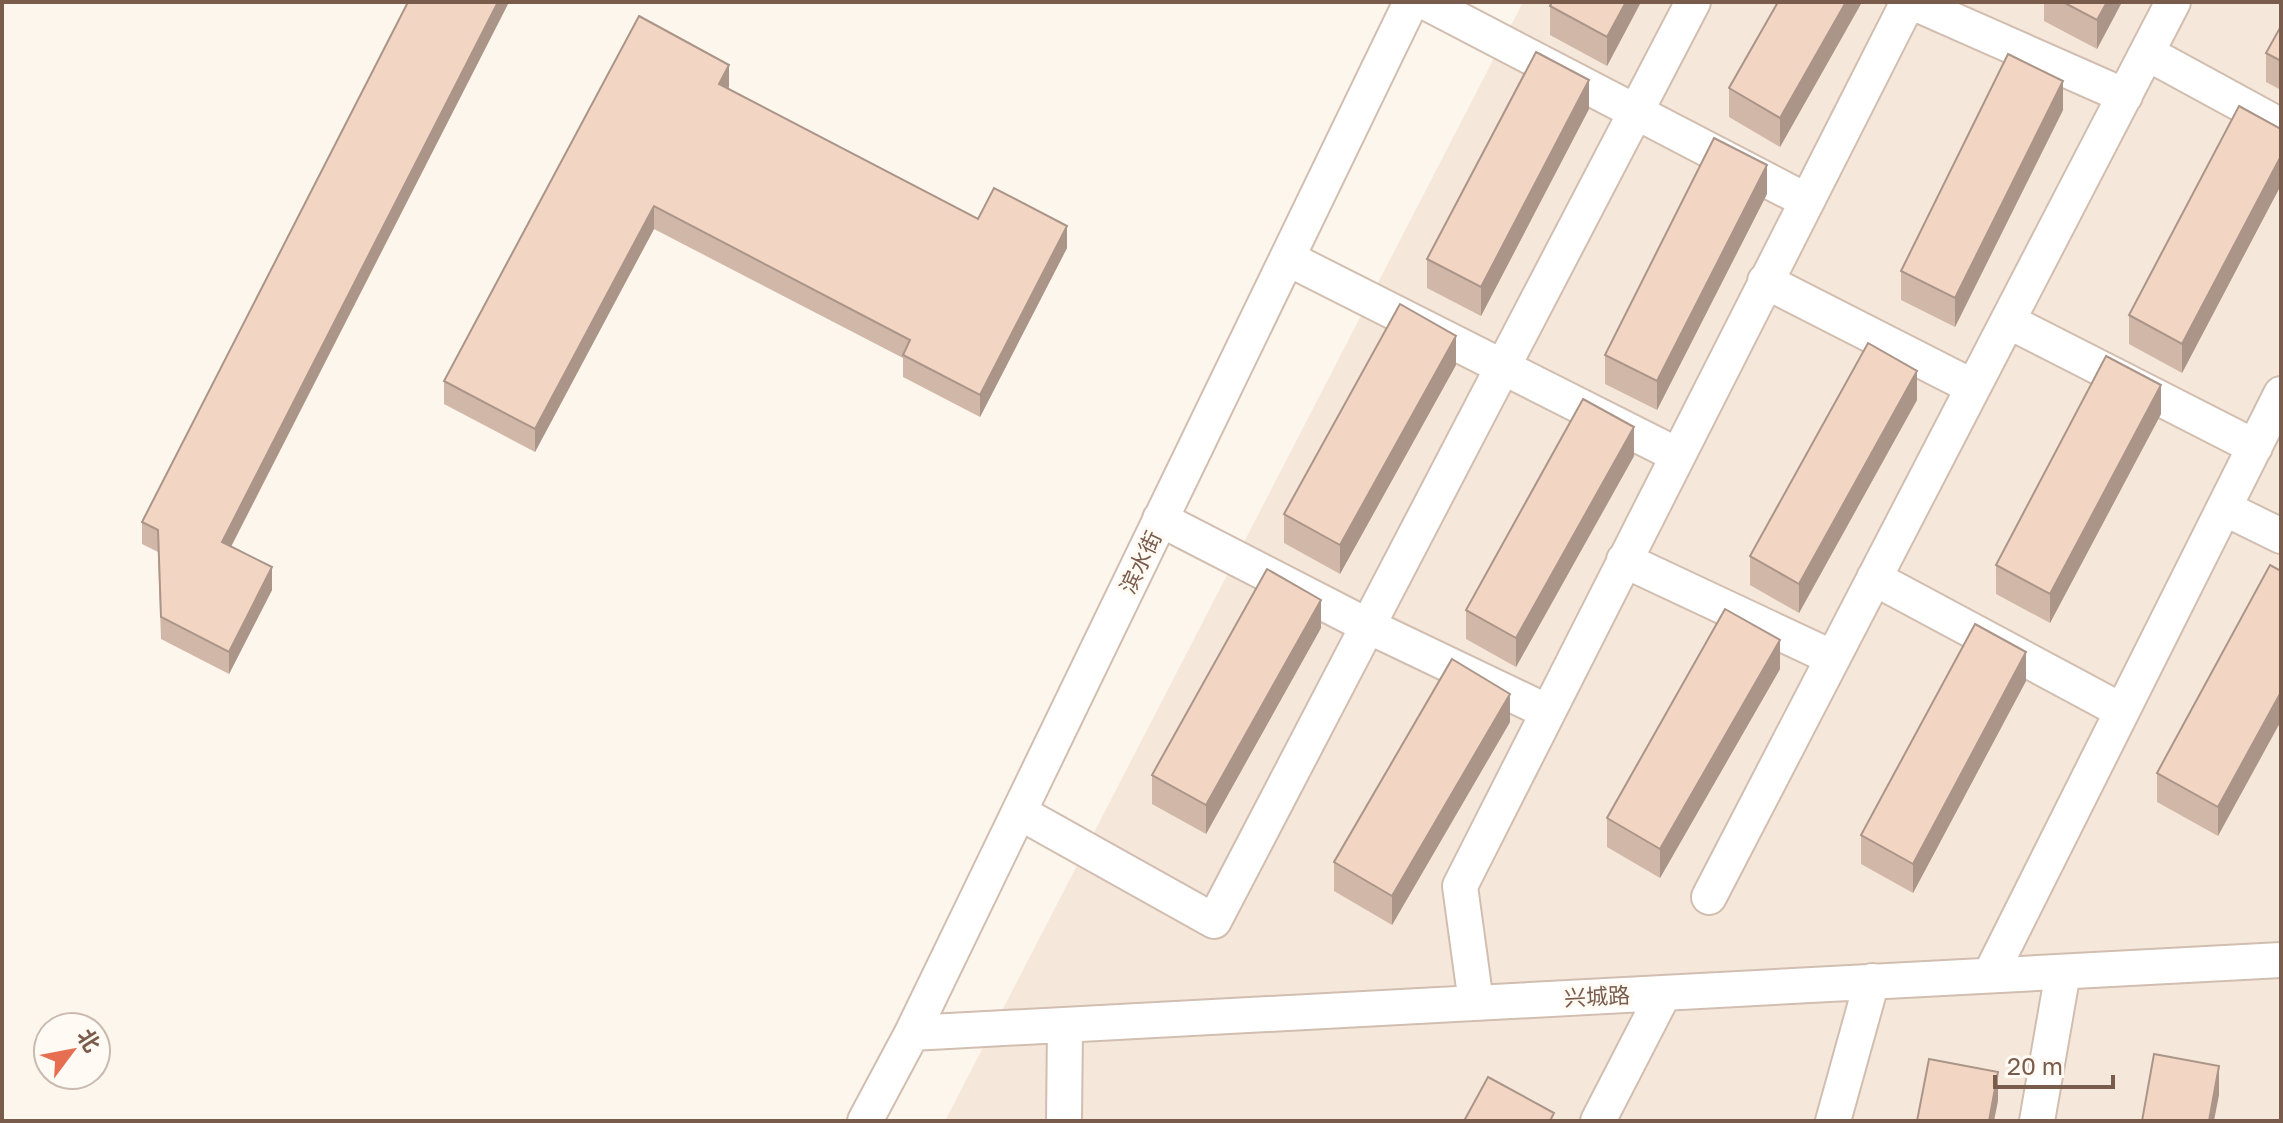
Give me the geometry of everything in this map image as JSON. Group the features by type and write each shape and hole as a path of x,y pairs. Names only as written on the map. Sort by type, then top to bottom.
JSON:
{"street":[{"name":"滨水街","path":"865,1121 912,1033 1411,2"},
{"path":"1425,2 1805,200"},
{"path":"1019,812 1214,921 1693,2"},
{"path":"1476,1003 1460,886 1805,200 1910,2 2125,96"},
{"path":"1709,897 2173,2"},
{"path":"2147,53 2281,126"},
{"path":"1287,258 1677,455"},
{"path":"1765,281 1973,387"},
{"path":"2008,321 2255,447"},
{"path":"1990,975 2281,394"},
{"path":"2224,508 2281,536"},
{"path":"1160,519 1368,626 1548,712"},
{"path":"1624,560 1833,658"},
{"path":"1874,578 2122,711"},
{"name":"兴城路","path":"912,1033 2281,960"},
{"path":"2037,1121 2063,972"},
{"path":"1833,1121 1872,981"},
{"path":"1598,1121 1664,993"},
{"path":"1064,1121 1065,1025"}],"shaded area":[{"path":"1523,2 2281,2 2281,1121 945,1121"}],"building":[{"path":"408,2 498,2 222,542 272,567 229,652 161,617 158,530 142,522"},
{"path":"1552,2 1626,2 1607,37 1550,6"},
{"path":"1778,2 1846,2 1780,118 1729,88"},
{"path":"2063,2 2107,2 2097,20"},
{"path":"639,16 729,65 719,84 978,219 994,188 1067,226 980,395 903,355 910,340 654,206 535,429 444,381"},
{"path":"2281,26 2281,61 2266,53"},
{"path":"1536,52 1589,80 1481,287 1427,259"},
{"path":"2008,54 2063,81 1955,298 1901,271"},
{"path":"2239,106 2281,129 2281,156 2182,344 2129,315"},
{"path":"1714,138 1767,165 1657,381 1605,355"},
{"path":"1400,304 1456,336 1340,545 1284,514"},
{"path":"1868,343 1917,371 1799,584 1750,556"},
{"path":"2106,356 2161,385 2050,594 1996,565"},
{"path":"1583,399 1634,427 1516,638 1466,610"},
{"path":"2270,565 2281,571 2281,692 2218,807 2157,773"},
{"path":"1267,569 1321,600 1206,805 1152,775"},
{"path":"1725,609 1780,640 1660,849 1607,818"},
{"path":"1975,624 2026,652 1913,864 1861,835"},
{"path":"1452,659 1510,694 1392,896 1334,862"},
{"path":"2154,1054 2219,1066 2209,1121 2142,1121"},
{"path":"1929,1059 1998,1072 1989,1121 1917,1121"},
{"path":"1488,1077 1554,1113 1550,1121 1464,1121"}]}
